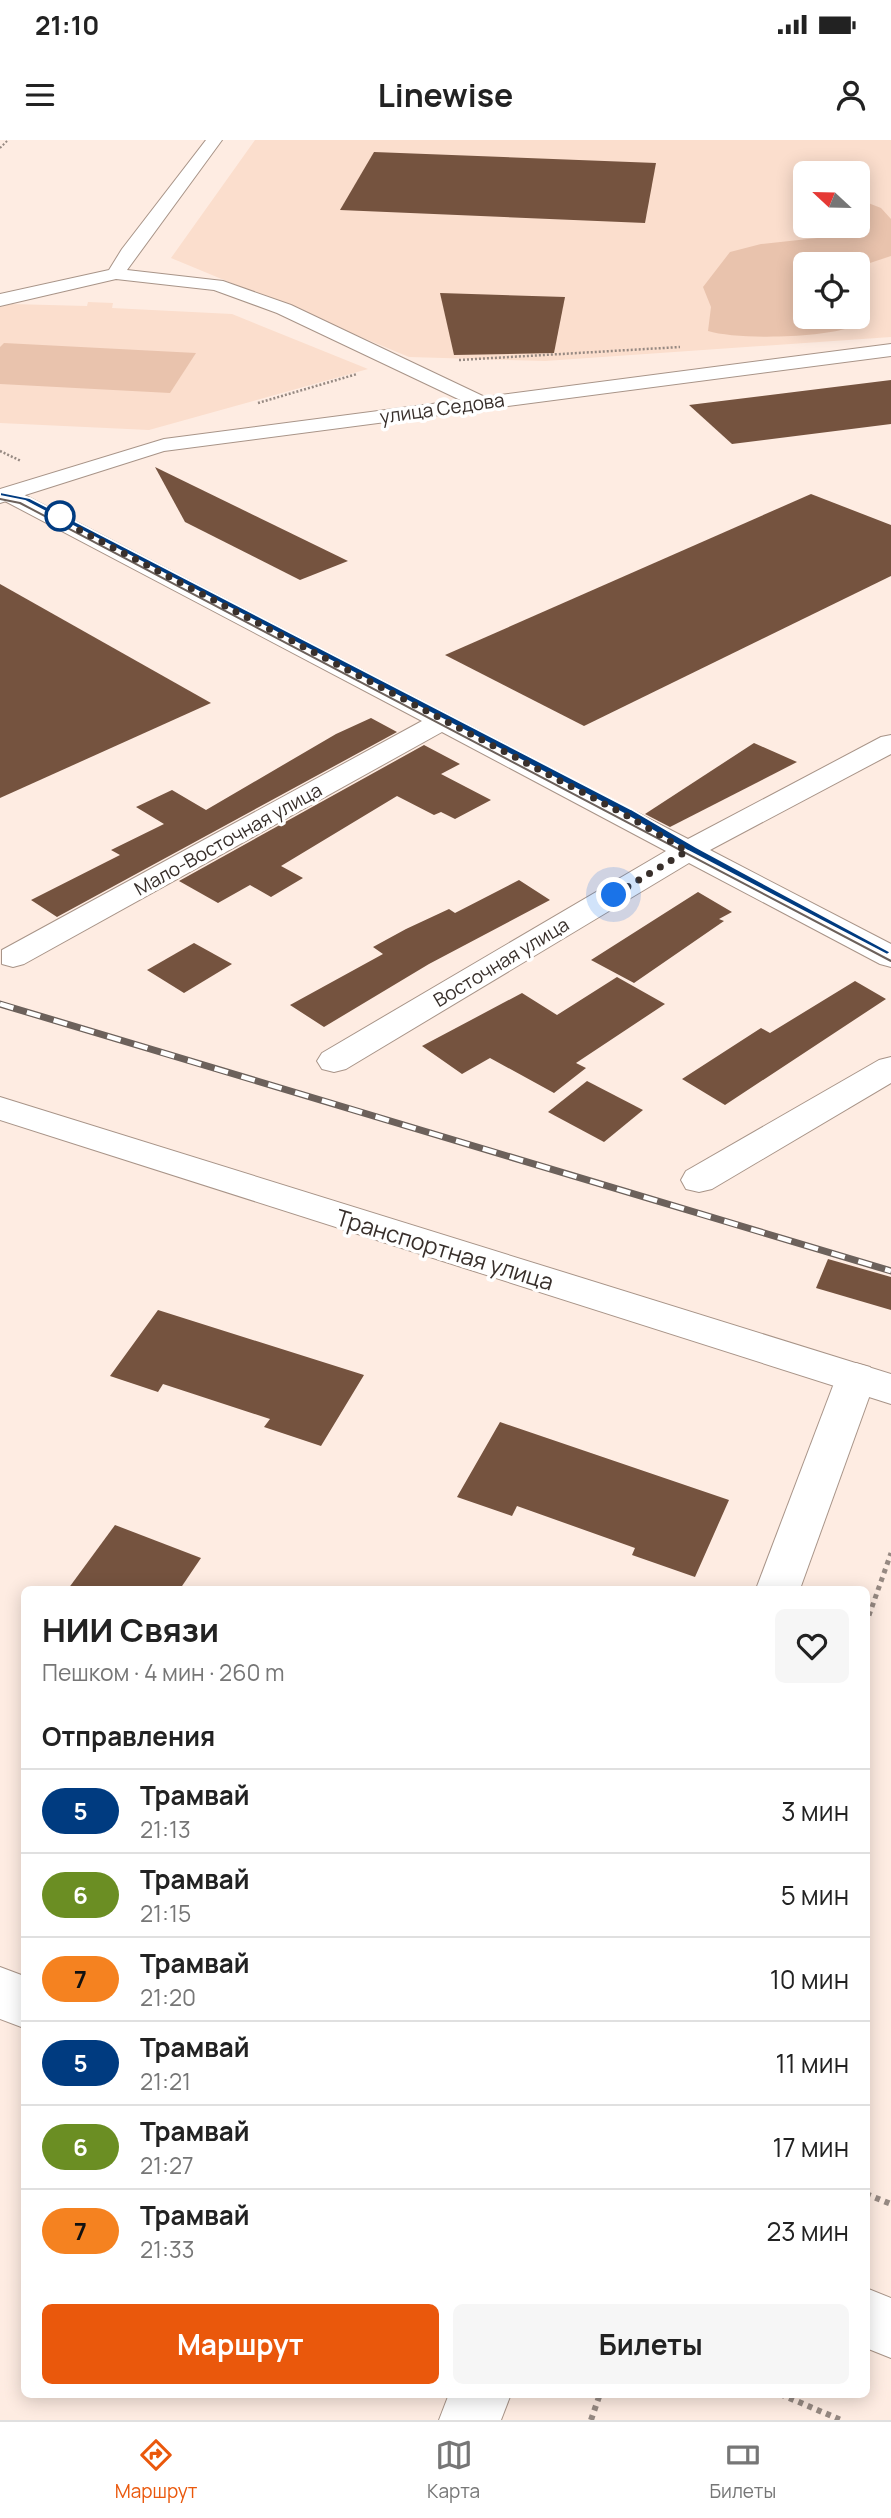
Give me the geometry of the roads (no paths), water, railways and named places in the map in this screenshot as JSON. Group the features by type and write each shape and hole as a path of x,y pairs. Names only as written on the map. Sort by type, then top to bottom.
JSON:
{"street":[{"path":"116,274 128,253 214,140"},
{"path":"0,300 116,274 217,285 284,309 480,402"},
{"name":"улица Седова","path":"3,493 164,445 480,402 891,351"},
{"path":"3,493 624,814 687,851 887,955"},
{"name":"Мало-Восточная улица","path":"13,957 442,721"},
{"name":"Восточная улица","path":"334,1061 687,851 888,748"},
{"path":"699,1180 891,1068"},
{"name":"Транспортная улица","path":"0,1108 873,1384"},
{"path":"779,1586 873,1384"},
{"path":"0,1993 21,2001"},
{"path":"870,2320 891,2328"},
{"path":"470,2420 478,2398"}],"tram line":[{"name":"5","path":"0,495 28,499 627,811 692,849 891,952"},
{"path":"0,499 20,503 891,961"}],"railway":[{"path":"0,1004 891,1271"}]}
